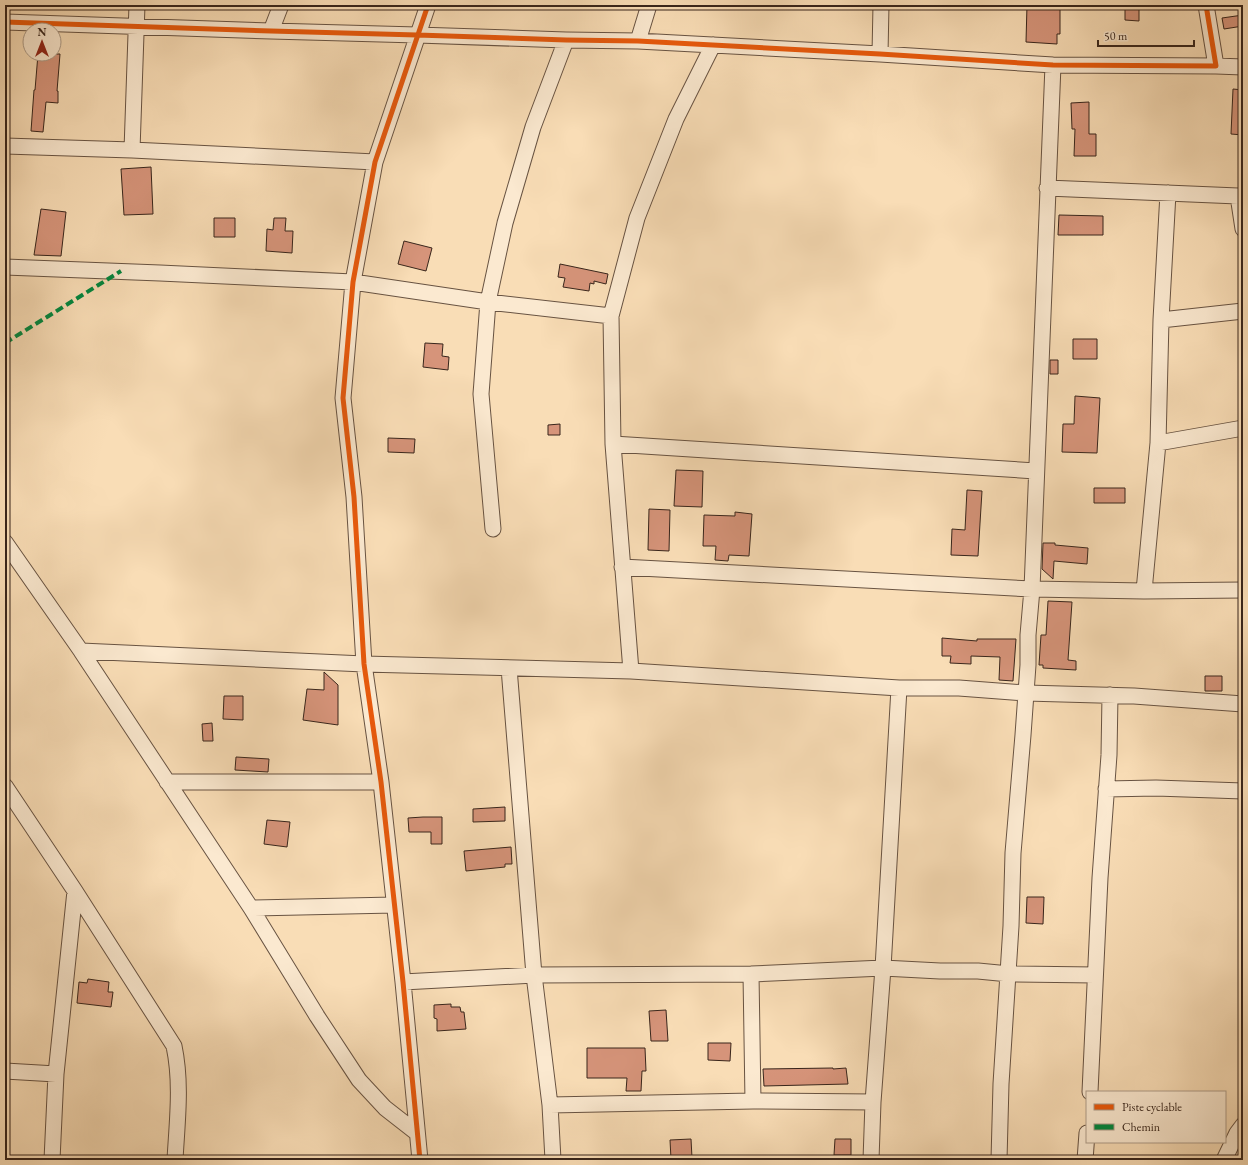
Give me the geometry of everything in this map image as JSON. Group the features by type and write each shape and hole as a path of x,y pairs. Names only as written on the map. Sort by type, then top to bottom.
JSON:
{"street":[{"path":"132,150 137,5"},
{"path":"270,31 281,5"},
{"path":"420,1160 403,982 381,782 364,664 354,497 344,398 353,282 375,162 428,5"},
{"path":"638,41 649,5"},
{"path":"880,54 881,5"},
{"path":"1206,5 1216,66"},
{"path":"5,22 638,41 1053,65 1243,67"},
{"path":"493,529 481,394 488,302 504,223 533,127 566,40"},
{"path":"631,671 613,444 611,316 637,218 676,119 713,45"},
{"path":"999,1160 1001,1084 1009,974 1013,853 1026,693 1028,635 1032,589 1053,65"},
{"path":"5,146 132,150 375,162"},
{"path":"1047,188 1240,196 1243,229"},
{"path":"1144,592 1158,443 1161,320 1168,193"},
{"path":"5,268 160,273 353,282 488,302 611,316"},
{"path":"1161,320 1243,311"},
{"path":"1158,443 1243,428"},
{"path":"613,444 1036,471"},
{"path":"5,542 81,651 251,908 317,1016 359,1080 385,1108 417,1133"},
{"path":"622,567 1032,589 1144,592 1243,590"},
{"path":"81,651 364,664 631,671 899,688 959,688 1026,693 1110,695 1243,704"},
{"path":"509,668 534,974 550,1105 554,1160"},
{"path":"871,1160 873,1102 883,968 899,688"},
{"path":"1090,1091 1095,975 1109,755 1110,695"},
{"path":"167,782 381,782"},
{"path":"5,786 75,891 174,1046 178,1064 179,1079 174,1160"},
{"path":"1106,788 1243,791"},
{"path":"52,1160 56,1074 75,891"},
{"path":"251,908 394,905"},
{"path":"403,982 534,974 751,974 883,968 978,971 1009,974 1095,975"},
{"path":"751,974 753,1101"},
{"path":"5,1071 56,1074"},
{"path":"550,1105 753,1101 873,1102"},
{"path":"1224,1160 1243,1125"},
{"path":"1085,1160 1086,1143"}],"building":[{"path":"1027,5 1060,5 1060,34 1057,34 1057,44 1026,42"},
{"path":"1125,5 1139,5 1139,21 1125,20"},
{"path":"1243,15 1243,26 1224,29 1222,18"},
{"path":"37,62 59,62 57,91 58,103 46,102 43,132 31,131"},
{"path":"1233,89 1243,90 1243,135 1231,134"},
{"path":"1089,102 1089,134 1096,134 1096,156 1074,156 1075,129 1072,129 1071,103"},
{"path":"151,167 153,214 124,215 121,169"},
{"path":"41,209 66,212 61,256 34,255"},
{"path":"1059,215 1103,216 1103,235 1058,235"},
{"path":"214,218 235,218 235,237 214,237"},
{"path":"274,218 286,218 285,231 293,231 292,253 266,251 267,229 273,230"},
{"path":"404,241 432,248 426,271 398,264"},
{"path":"560,264 608,274 606,284 594,281 594,284 590,283 589,291 563,287 565,278 558,277"},
{"path":"1073,339 1097,339 1097,359 1073,359"},
{"path":"425,343 443,344 442,356 449,357 448,370 423,367"},
{"path":"1050,360 1058,360 1058,374 1050,374"},
{"path":"1075,396 1100,398 1097,453 1062,452 1063,424 1074,424"},
{"path":"560,424 560,435 548,435 548,425"},
{"path":"388,438 415,439 414,453 388,452"},
{"path":"676,470 703,471 702,507 674,506"},
{"path":"1094,488 1125,488 1125,503 1094,503"},
{"path":"967,490 982,491 978,556 951,555 952,529 965,530"},
{"path":"649,509 670,510 669,551 648,550"},
{"path":"735,512 752,514 749,556 729,555 728,561 715,560 716,546 703,546 704,515 735,516"},
{"path":"1043,543 1055,543 1055,545 1088,548 1087,564 1054,561 1053,579 1042,569"},
{"path":"1048,601 1072,602 1068,660 1076,661 1076,670 1043,668 1043,665 1039,665 1041,635 1046,635"},
{"path":"942,638 977,641 977,639 1016,639 1013,681 999,680 1000,657 971,656 971,664 950,663 951,656 942,656"},
{"path":"324,672 338,685 338,725 303,720 307,689 324,690"},
{"path":"1205,676 1222,676 1222,691 1205,691"},
{"path":"224,696 243,696 243,720 223,719"},
{"path":"212,723 213,741 203,741 202,724"},
{"path":"236,757 269,759 268,772 235,770"},
{"path":"505,807 505,821 473,822 473,809"},
{"path":"442,817 442,844 431,844 431,832 409,832 408,818"},
{"path":"267,820 290,822 287,847 264,844"},
{"path":"511,847 512,864 505,864 505,867 466,871 464,851"},
{"path":"1027,897 1044,897 1043,924 1026,923"},
{"path":"88,979 109,982 108,992 113,992 111,1007 77,1003 79,982 87,983"},
{"path":"451,1004 451,1007 460,1007 461,1012 464,1012 466,1029 437,1031 437,1019 434,1018 434,1005"},
{"path":"666,1010 668,1041 651,1041 649,1011"},
{"path":"708,1043 731,1043 730,1061 708,1060"},
{"path":"587,1048 645,1048 646,1071 642,1071 641,1091 626,1091 627,1078 587,1078"},
{"path":"846,1068 848,1084 764,1086 763,1069"},
{"path":"691,1139 692,1158 671,1159 670,1140"},
{"path":"835,1139 851,1139 851,1155 834,1155"}],"marked path":[{"path":"5,343 121,271"}],"cycle path":[{"path":"420,1160 403,982 381,782 364,664 354,497 343,398 353,282 375,162 428,5"},
{"path":"5,22 638,41 1053,65 1216,66 1206,5"}]}
